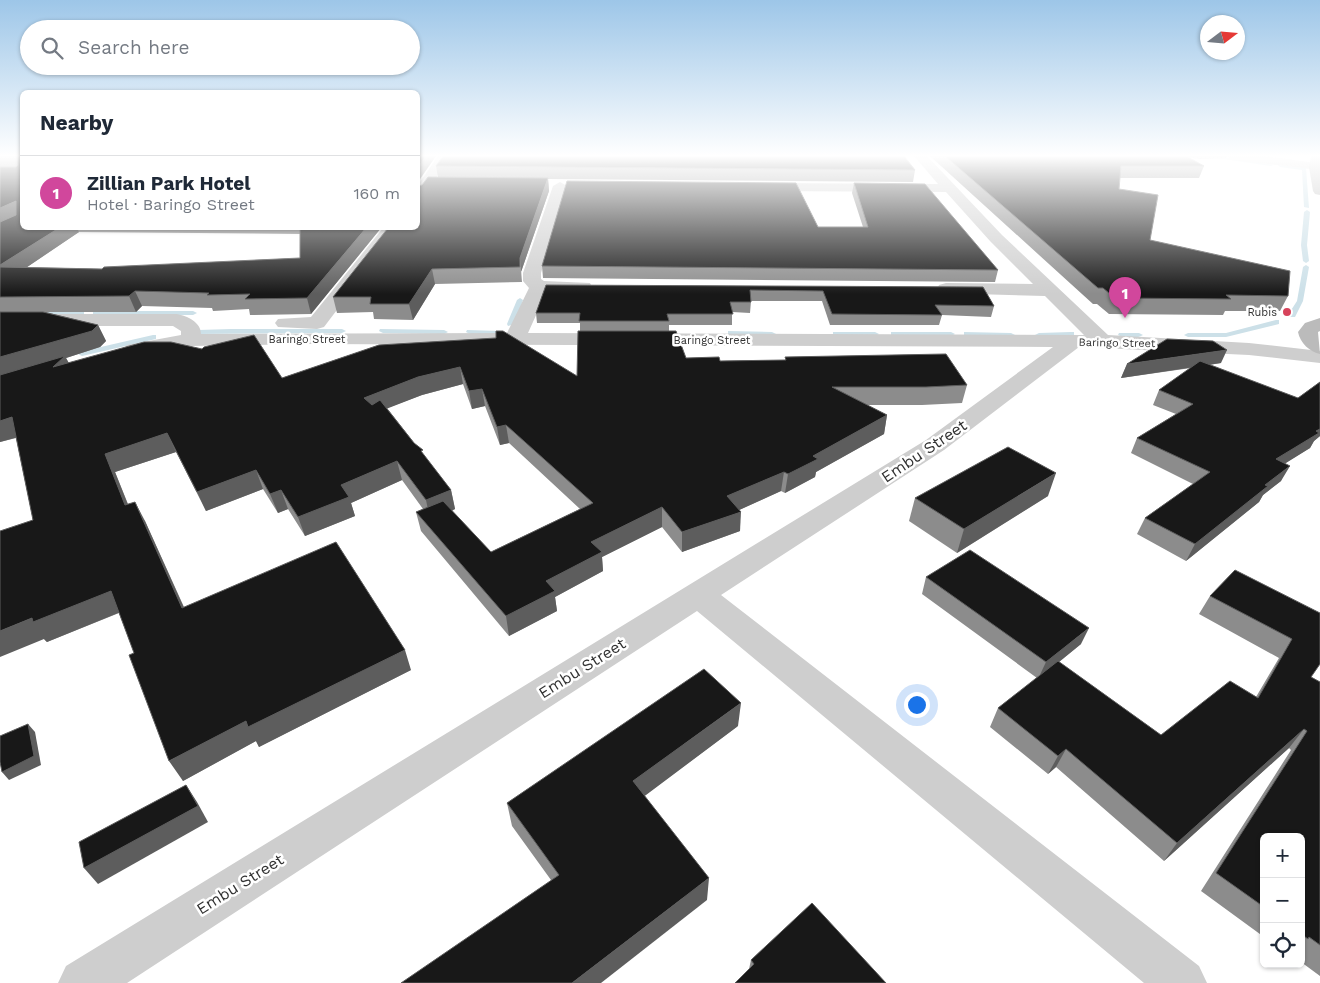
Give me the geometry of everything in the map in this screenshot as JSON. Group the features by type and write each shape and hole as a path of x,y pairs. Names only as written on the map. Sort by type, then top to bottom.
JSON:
{"street":[{"path":"559,202 532,273 532,281 539,288 604,287"},
{"path":"963,202 996,238 1050,290 1088,342"},
{"path":"0,320 177,320 191,334 210,324 317,323 389,230"},
{"path":"514,340 539,288"},
{"path":"924,289 1050,290"},
{"name":"Baringo Street","path":"119,352 191,334 514,340 1088,342 1249,349 1320,357"},
{"name":"Baringo Street","path":"1249,349 1316,336"},
{"name":"Embu Street","path":"83,983 700,595 935,445 1088,342"},
{"path":"700,595 1182,983"}],"building":[{"path":"0,202 14,202 0,208"},
{"path":"16,202 20,202 20,230 56,230 0,265 0,222 16,215"},
{"path":"420,202 540,202 520,258 520,267 432,269 409,304 370,304 371,297 333,297 386,230 420,230"},
{"path":"561,202 805,202 818,227 868,227 860,202 940,202 998,270 542,266"},
{"path":"998,202 1157,202 1150,240 1290,271 1288,296 1226,295 1231,299 1115,298 1103,288 1098,288"},
{"path":"300,230 364,230 307,298 245,299 250,294 207,295 209,293 135,291 129,296 0,297 0,267 102,269 104,267 300,258"},
{"path":"546,285 983,287 994,306 935,305 942,315 832,314 823,291 750,290 751,302 730,302 733,314 667,314 669,321 579,321 580,313 536,313"},
{"path":"0,312 43,312 98,325 92,331 0,357"},
{"path":"496,331 503,331 577,376 578,331 676,331 686,358 719,357 720,361 786,360 785,357 946,354 967,385 832,387 887,415 813,456 818,459 788,474 784,472 727,496 741,512 682,532 662,507 591,542 602,552 546,581 555,591 506,616 416,512 443,501 491,552 593,503 506,425 497,427 482,389 469,391 460,367 418,377 364,398 372,405 380,400 414,443 423,450 421,451 451,490 426,500 397,461 341,485 349,497 298,517 281,490 270,494 256,470 197,492 167,433 105,454 125,505 135,502 182,608 336,542 405,650 248,727 246,721 169,761 129,655 134,653 111,591 33,622 32,618 0,631 0,531 33,520 12,417 0,421 0,375 65,356 53,367 144,342 171,342 202,349 254,335 282,378 379,345 496,338"},
{"path":"1167,339 1213,341 1227,350 1127,364"},
{"path":"1200,361 1298,398 1320,382 1320,429 1316,431 1319,433 1276,459 1290,466 1195,544 1145,518 1210,472 1137,438 1193,404 1159,390"},
{"path":"1008,447 1056,473 964,529 915,498"},
{"path":"970,550 1089,628 1046,662 926,577"},
{"path":"1235,570 1320,613 1320,664 1311,677 1320,682 1320,945 1309,937 1308,939 1305,937 1305,833 1260,833 1260,904 1216,873 1307,731 1304,729 1177,843 1066,749 1058,756 998,708 1058,661 1161,735 1230,681 1258,698 1292,639 1210,596"},
{"path":"704,669 741,703 633,781 709,878 572,983 401,983 559,875 507,803"},
{"path":"28,724 34,756 2,772 0,736"},
{"path":"186,785 198,806 84,868 79,842"},
{"path":"812,903 886,983 735,983 754,964 751,960"}],"waterway":[{"path":"1307,202 1307,207"},
{"path":"1306,261 1304,245 1307,212"},
{"path":"1292,315 1300,301 1306,267"},
{"path":"511,324 520,300"},
{"path":"45,314 81,313"},
{"path":"96,313 193,313"},
{"path":"1188,335 1226,335 1276,322"},
{"path":"198,332 342,331"},
{"path":"383,331 444,332"},
{"path":"470,332 501,333"},
{"path":"731,333 772,334"},
{"path":"836,334 875,334"},
{"path":"894,334 951,334"},
{"path":"967,334 1011,335"},
{"path":"1039,335 1071,334"},
{"path":"1122,335 1139,335"},
{"path":"82,354 153,337"}],"place":[{"name":"Rubis","path":"1287,312"},
{"name":"Zillian Park Hotel","path":"1125,318"}]}
